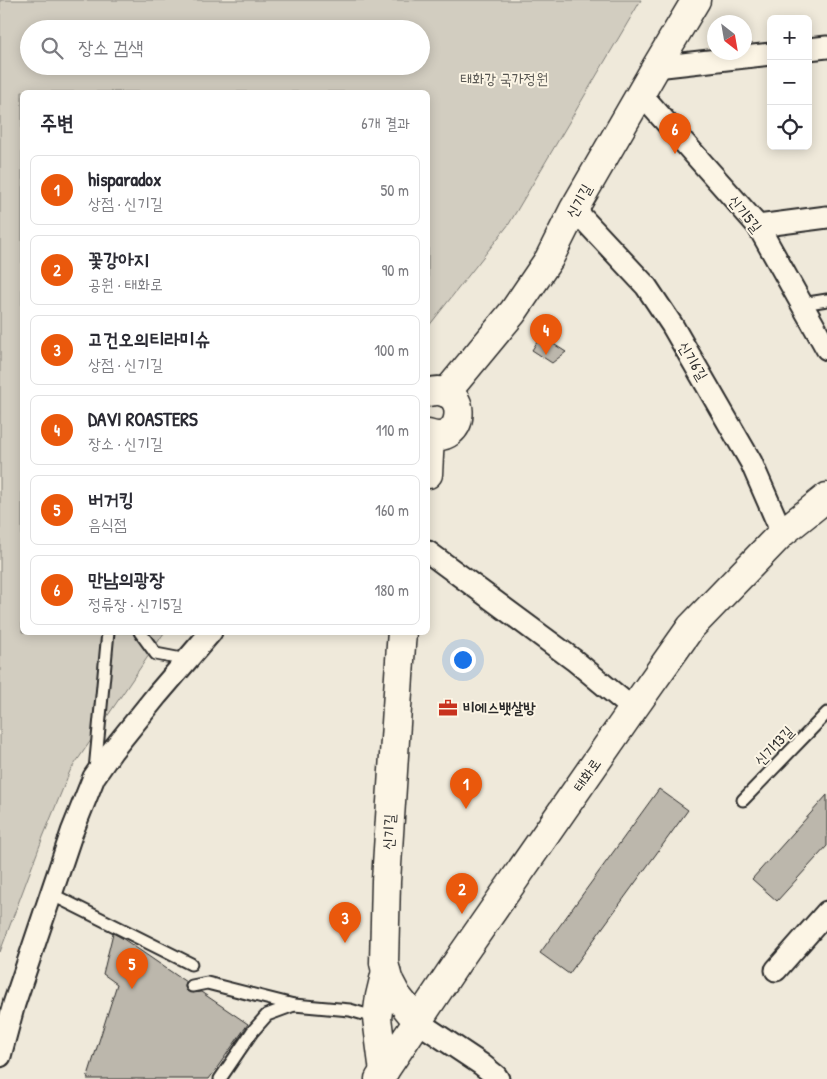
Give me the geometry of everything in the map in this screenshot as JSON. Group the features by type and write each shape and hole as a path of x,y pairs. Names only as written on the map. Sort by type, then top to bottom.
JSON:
{"street":[{"name":"신기길","path":"437,392 513,312 549,259 574,209 696,0"},
{"path":"812,49 827,47"},
{"path":"656,67 767,54"},
{"name":"신기5길","path":"641,94 758,226 827,349"},
{"name":"신기6길","path":"574,209 646,286 672,325 751,462 782,533"},
{"path":"758,226 827,217"},
{"path":"430,435 440,436 448,433 458,421 459,414 454,398 437,392"},
{"name":"태화로","path":"381,1075 632,709 691,627 782,533 827,497"},
{"path":"430,553 574,660 632,709"},
{"path":"0,1056 14,1004 51,894 72,832 94,777 112,751 157,695 209,635"},
{"name":"신기길","path":"402,635 386,872 384,963 388,979 398,996 418,1022"},
{"path":"776,970 827,912"},
{"path":"381,1075 377,1018 386,971"},
{"path":"418,1022 481,1064 498,1079"}],"lane":[{"path":"802,304 827,300"},
{"path":"94,777 108,635"},
{"path":"142,635 156,654 188,660"},
{"name":"신기13길","path":"743,800 827,713"},
{"path":"51,894 192,964"},
{"path":"192,986 207,983 294,1005 350,1010 377,1018"},
{"path":"220,1079 252,1032 267,1015 294,1005"}],"green space":[{"name":"태화강 국가정원","path":"0,0 641,0 509,224 430,324 430,90 20,90 20,635 163,635 70,771 0,952"}],"building":[{"path":"541,336 566,352 552,363 532,350"},
{"path":"659,789 688,810 569,974 540,953"},
{"path":"827,795 827,846 777,901 752,879"},
{"path":"113,933 186,982 185,987 187,991 193,993 201,992 248,1024 209,1079 87,1079 117,984 103,974"}],"place":[{"name":"만남의광장","path":"675,154"},
{"name":"DAVI ROASTERS","path":"546,355"},
{"name":"비에스뱃살방","path":"448,708"},
{"name":"hisparadox","path":"466,809"},
{"name":"꽃강아지","path":"462,914"},
{"name":"고건오의티라미슈","path":"345,943"},
{"name":"버거킹","path":"132,989"}]}
